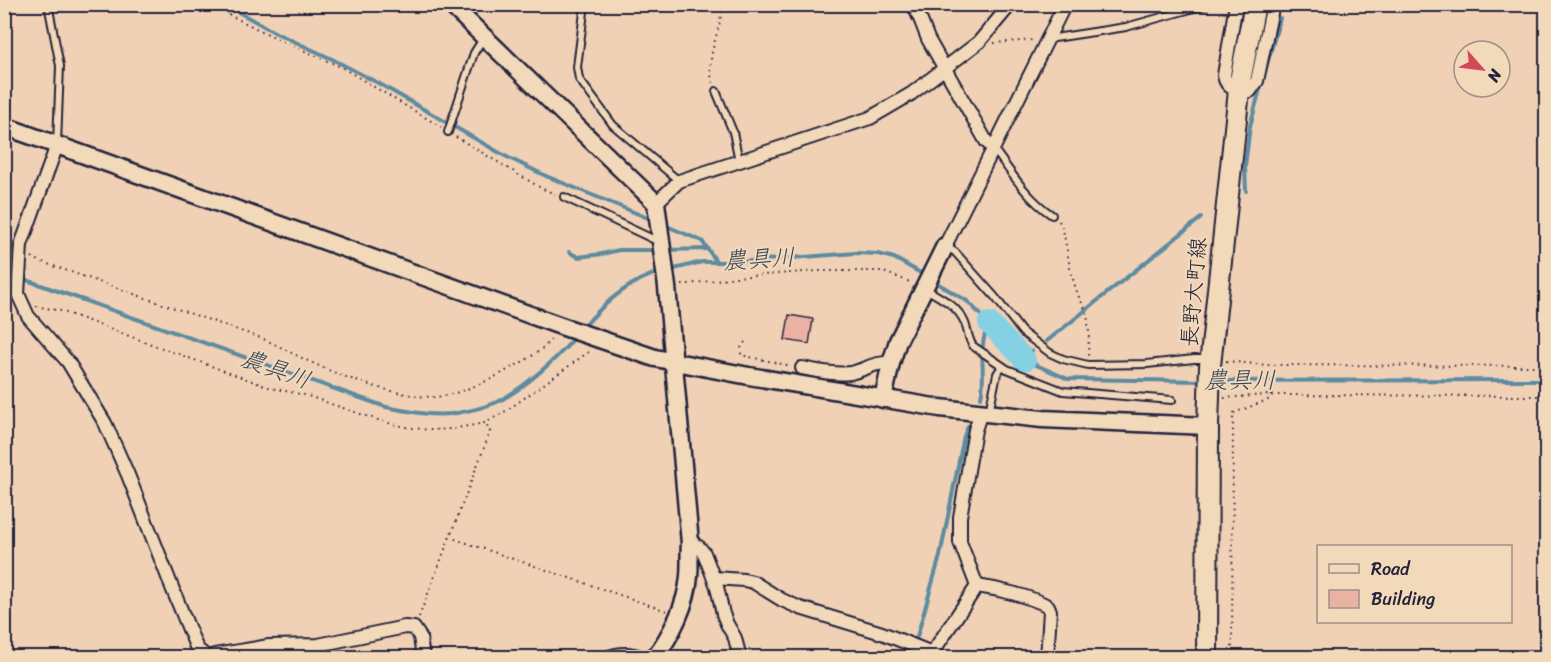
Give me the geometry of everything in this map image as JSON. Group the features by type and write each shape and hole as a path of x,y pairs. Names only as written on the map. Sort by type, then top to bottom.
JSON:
{"main road":[{"name":"長野大町線","path":"1207,657 1209,395 1222,245 1240,81 1240,5"}],"street":[{"path":"450,4 656,202 667,284 690,543 686,594 671,632 654,657"},
{"path":"913,4 928,39 986,141 993,148"},
{"path":"656,202 679,181 870,118 911,94 979,42 1011,4"},
{"path":"883,399 891,363 903,330 1065,4"},
{"path":"1239,91 1250,91 1257,81 1273,4"},
{"path":"4,126 631,351 674,362 940,408 1041,419 1208,426"},
{"path":"57,145 20,254 20,300 28,316 68,362 105,423 197,649 208,657 269,646 318,645 405,627 414,628 420,637 423,657"},
{"path":"802,369 838,374 861,371 881,363 891,363"},
{"path":"977,586 960,542 960,517 975,430 985,413"},
{"path":"690,543 699,547 704,553 714,578 723,614 735,638 740,657"},
{"path":"714,578 744,579 753,582 800,608 882,633 933,655 977,586"},
{"path":"977,586 1009,593 1048,606 1050,611 1047,657"},
{"path":"606,657 621,653 643,657"}],"lane":[{"path":"48,4 60,66 57,145"},
{"path":"585,4 577,67 579,79 613,125 679,181"},
{"path":"1048,39 1126,27 1209,4"},
{"path":"448,131 474,53 484,37"},
{"path":"716,91 733,132 739,161"},
{"path":"993,148 1031,198 1052,215"},
{"path":"564,197 662,243"},
{"path":"943,249 955,252 1022,332 1063,359 1088,365 1147,364 1194,359 1211,362"},
{"path":"925,285 953,305 965,323 973,346 1007,369 1063,391 1172,399"},
{"path":"985,413 997,374 1002,366"}],"path":[{"path":"207,4 341,67 541,188 564,197"},
{"path":"716,91 709,66 722,17 723,4"},
{"path":"979,42 1048,39"},
{"path":"1052,215 1061,223 1071,273 1087,313 1088,365"},
{"path":"20,254 261,338 282,346 315,364 374,386 410,394 436,397 490,380 549,343 564,327"},
{"path":"667,284 818,271 881,271 925,285"},
{"path":"20,300 60,311 271,388 305,395 384,422 429,430 452,429 486,423 507,411 591,351 596,338"},
{"path":"745,342 741,348 741,355 802,369"},
{"path":"1211,362 1266,365 1546,366"},
{"path":"1209,395 1546,396"},
{"path":"1232,657 1233,418 1234,412 1270,399 1272,395"},
{"path":"414,628 490,432 486,423"},
{"path":"449,537 678,615"}],"building":[{"path":"789,315 813,319 809,344 785,340"}],"waterway":[{"path":"224,4 276,33 378,83 507,157 546,176 648,218"},
{"path":"1265,72 1280,18"},
{"path":"1246,191 1245,166 1250,126 1262,82"},
{"path":"1047,341 1201,218"},
{"path":"669,227 702,241 716,261"},
{"path":"667,250 708,249"},
{"path":"569,252 578,257 619,250 656,250"},
{"name":"農具川","path":"670,270 702,262 737,262 856,253 878,254 894,258 926,276"},
{"name":"農具川","path":"4,272 386,407 426,414 451,414 477,409 502,399 537,375 575,337"},
{"name":"農具川","path":"582,329 617,294 637,281 660,272"},
{"name":"農具川","path":"932,280 967,301 989,323 982,352 981,397"},
{"name":"農具川","path":"989,323 1025,360"},
{"name":"農具川","path":"1032,351 1025,360 1068,379 1204,381"},
{"name":"農具川","path":"1214,381 1546,380"},
{"path":"916,640 940,556 964,436 968,426"},
{"path":"910,658 912,651"}]}
